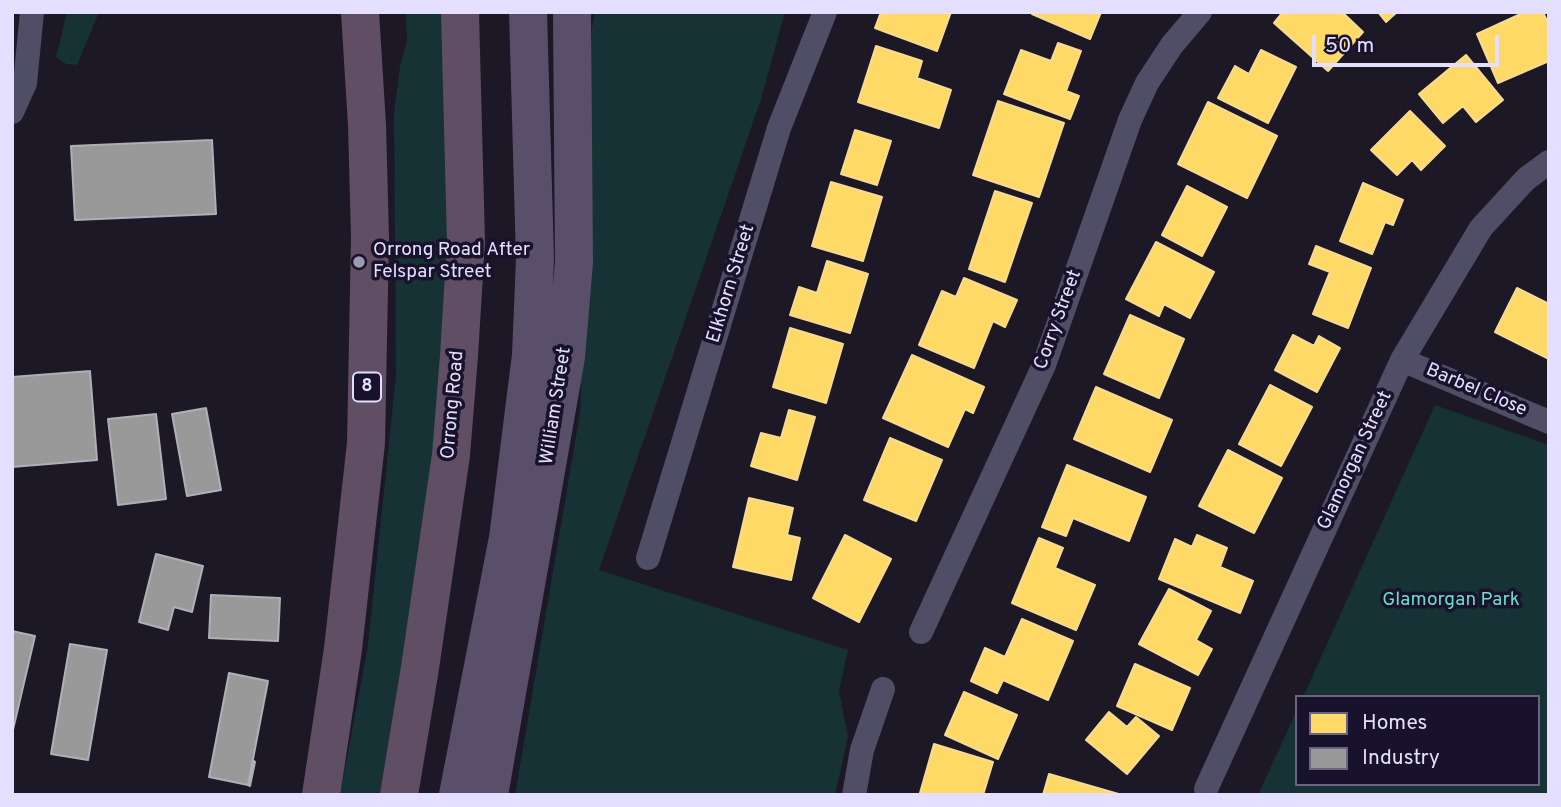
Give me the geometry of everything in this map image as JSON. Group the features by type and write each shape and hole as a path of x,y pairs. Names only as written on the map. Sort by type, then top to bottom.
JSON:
{"highway":[{"name":"8","path":"321,795 343,649 366,443 370,237 360,12"},
{"name":"Orrong Road","path":"399,795 420,668 454,418 466,242 460,12"}],"main road":[{"name":"William Street","path":"457,795 508,538 531,355 535,259 528,12"},
{"name":"William Street","path":"489,795 566,357 574,262 572,12"}],"street":[{"path":"12,113 25,83 32,12"},
{"name":"Elkhorn Street","path":"648,558 779,128 825,12"},
{"name":"Corry Street","path":"921,632 1044,365 1130,120 1153,73 1200,12"},
{"name":"Glamorgan Street","path":"1206,789 1402,360 1481,228 1526,179 1549,162"},
{"name":"Barbel Close","path":"1402,360 1549,422"},
{"path":"854,795 862,750 883,688"}],"green space":[{"path":"67,12 99,12 77,65 66,64 56,57"},
{"path":"406,12 445,12 455,236 433,509 380,795 340,795 368,645 396,375 394,113 400,66 407,41"},
{"path":"595,12 785,12 761,99 599,570 848,650 839,691 848,737 835,795 515,795 580,413 592,28"},
{"name":"Glamorgan Park","path":"1435,405 1549,445 1549,795 1258,795 1295,714 1295,786 1540,786 1540,695 1304,695"}],"building: Homes":[{"path":"881,12 951,12 937,51 875,28"},
{"path":"1101,12 1090,39 1032,14"},
{"path":"1283,12 1342,12 1363,32 1328,71 1274,23"},
{"path":"1378,12 1397,12 1386,22"},
{"path":"1525,12 1543,12 1549,26 1549,61 1498,83 1477,34"},
{"path":"1058,43 1081,51 1066,91 1079,96 1070,119 1004,94 1021,50 1051,61"},
{"path":"876,46 922,61 917,78 951,90 939,128 858,102"},
{"path":"1261,50 1296,67 1268,123 1218,98 1235,66 1249,74"},
{"path":"1466,55 1503,100 1476,122 1463,106 1443,123 1419,94"},
{"path":"998,101 1064,123 1039,197 973,175"},
{"path":"1208,102 1277,136 1247,198 1178,164"},
{"path":"1410,111 1445,146 1421,170 1412,160 1397,175 1371,150"},
{"path":"855,130 891,141 877,185 841,174"},
{"path":"831,182 882,197 863,261 812,246"},
{"path":"1363,183 1403,200 1393,225 1385,222 1372,254 1340,241"},
{"path":"1187,186 1227,207 1202,256 1162,235"},
{"path":"995,191 1032,203 1005,282 969,269"},
{"path":"1156,242 1214,272 1190,318 1164,304 1159,316 1126,299"},
{"path":"1316,246 1371,268 1348,328 1313,314 1330,272 1309,264"},
{"path":"827,261 868,274 850,333 790,315 799,287 817,293"},
{"path":"964,278 1017,300 1005,327 993,321 974,368 919,345 942,291 956,297"},
{"path":"1517,288 1549,304 1549,359 1495,332"},
{"path":"1130,315 1184,339 1159,398 1104,374"},
{"path":"790,328 843,344 826,403 773,387"},
{"path":"1293,335 1314,346 1319,336 1340,348 1317,392 1275,370"},
{"path":"912,355 984,387 973,413 965,409 948,447 883,418"},
{"path":"1270,385 1312,407 1281,466 1239,444"},
{"path":"1096,387 1172,420 1150,472 1074,439"},
{"path":"789,410 815,417 797,480 751,466 761,433 781,438"},
{"path":"890,438 942,460 916,521 864,500"},
{"path":"1228,450 1282,478 1254,533 1199,506"},
{"path":"1067,465 1146,497 1129,541 1073,518 1066,536 1042,527"},
{"path":"749,498 793,508 787,535 800,538 791,580 733,567"},
{"path":"845,535 891,559 859,622 813,598"},
{"path":"1197,535 1227,548 1220,567 1253,581 1240,613 1159,579 1175,539 1192,547"},
{"path":"1039,538 1063,548 1055,568 1095,585 1076,630 1012,603"},
{"path":"1169,589 1211,611 1196,640 1212,649 1198,675 1139,644"},
{"path":"1022,619 1073,641 1048,700 1003,680 997,693 971,681 985,648 1005,657"},
{"path":"1135,664 1190,688 1172,730 1117,706"},
{"path":"964,692 1017,715 998,759 945,735"},
{"path":"1109,712 1127,727 1136,717 1159,736 1127,774 1086,740"},
{"path":"934,744 993,762 983,795 920,793"},
{"path":"1049,774 1122,795 1043,795"}],"building: Industry":[{"path":"212,140 216,214 75,220 71,146"},
{"path":"90,371 97,460 12,467 12,377"},
{"path":"206,408 221,490 187,496 172,414"},
{"path":"156,414 166,499 118,505 108,419"},
{"path":"156,554 203,566 192,612 174,607 168,630 139,622"},
{"path":"211,595 280,598 278,641 209,638"},
{"path":"12,631 35,636 12,734"},
{"path":"70,644 107,650 88,760 51,754"},
{"path":"229,673 268,681 248,785 209,777"},
{"path":"255,762 250,786 248,785"}],"place":[{"name":"Orrong Road After Felspar Street","path":"359,262"}]}
